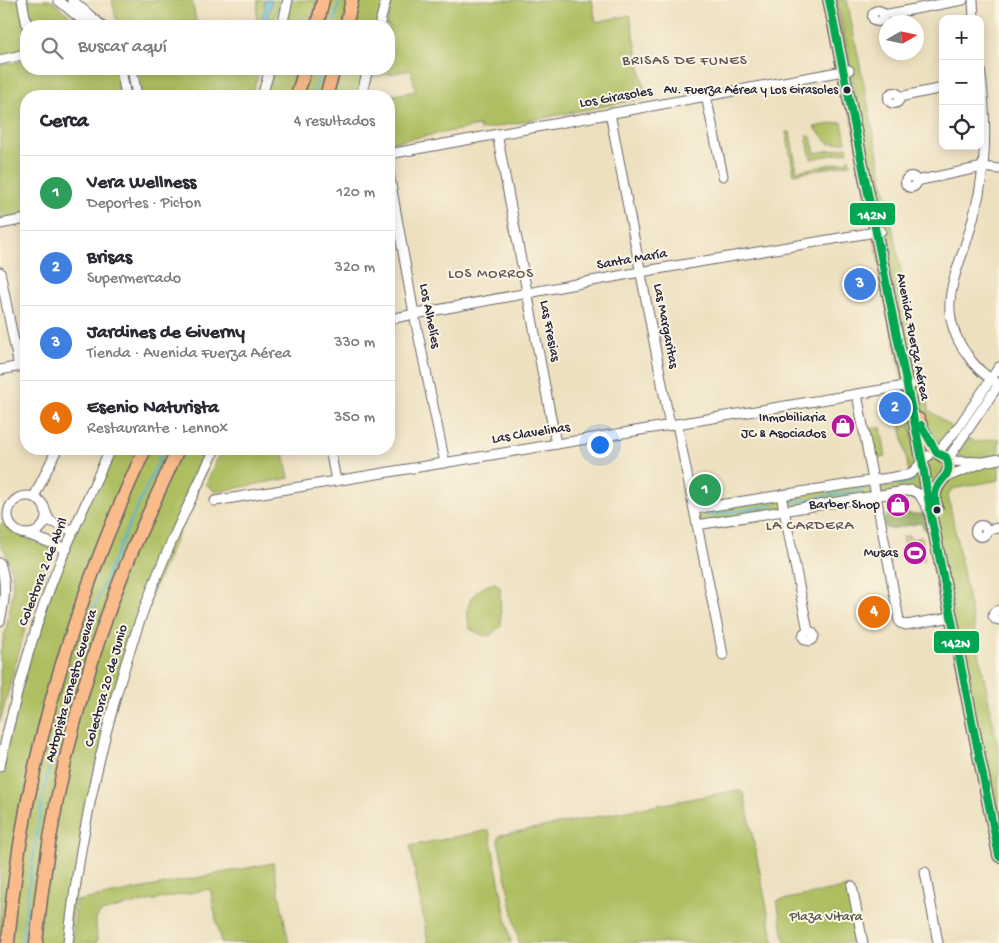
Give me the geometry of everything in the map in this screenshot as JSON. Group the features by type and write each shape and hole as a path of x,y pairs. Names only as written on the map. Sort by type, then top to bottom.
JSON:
{"highway":[{"path":"318,20 323,0"},
{"path":"347,20 352,0"},
{"path":"299,90 303,75"},
{"path":"328,90 332,75"},
{"name":"Autopista Ernesto Guevara","path":"8,943 12,894 23,825 46,717 66,646 83,596 104,542 142,455"},
{"name":"Autopista Ernesto Guevara","path":"36,943 44,873 62,774 84,689 108,613 126,565 175,455"}],"main road":[{"name":"Avenida Fuerza Aérea","path":"829,0 846,71 909,385 934,460 950,470 937,488 935,501 997,824 999,856"},
{"name":"Avenida Fuerza Aérea","path":"835,0 846,71"},
{"name":"Avenida Fuerza Aérea","path":"909,385 934,460 932,516 997,824"},
{"path":"934,460 926,475 932,479 939,480 945,477"}],"street":[{"path":"22,0 26,20"},
{"path":"58,0 82,20"},
{"path":"72,0 95,20"},
{"path":"283,20 288,0"},
{"path":"381,20 386,0"},
{"path":"883,15 962,0"},
{"path":"972,0 974,15"},
{"path":"0,60 20,55"},
{"name":"Los Girasoles","path":"395,153 846,71"},
{"path":"122,75 125,90"},
{"path":"133,75 136,90"},
{"path":"264,90 268,75"},
{"path":"363,90 366,75"},
{"path":"899,97 939,89"},
{"path":"706,96 723,176"},
{"path":"983,105 985,136 983,168 972,223 951,288 949,305 951,322 961,348 978,368 996,382"},
{"name":"Las Margaritas","path":"610,113 640,272 673,425 694,509 723,656"},
{"name":"Las Fresias","path":"497,134 556,444"},
{"path":"916,181 983,168 999,169"},
{"name":"Los Alhelíes","path":"395,208 414,314 445,463"},
{"path":"0,224 20,220"},
{"name":"Santa María","path":"395,318 640,272 878,231"},
{"path":"0,272 20,357"},
{"path":"0,370 20,366"},
{"path":"694,509 910,474 934,460 996,382 999,367"},
{"name":"Las Clavelinas","path":"215,501 909,385"},
{"path":"857,394 899,620 903,624 909,624 952,617"},
{"path":"34,497 53,455"},
{"name":"Colectora 2 de Abril","path":"0,766 8,729 39,621 73,531 107,455"},
{"name":"Colectora 20 de Junio","path":"68,943 72,902 90,800 138,626 162,564 212,455"},
{"path":"331,455 336,481"},
{"path":"934,460 984,462 999,459"},
{"path":"945,477 984,462"},
{"path":"697,525 908,491 915,492 922,498 932,516"},
{"path":"781,495 808,631"},
{"path":"67,549 15,529 4,518 13,502 23,496 34,497 42,504 50,521 73,531"},
{"path":"27,534 43,525 46,513"},
{"path":"986,530 999,528"},
{"path":"0,563 4,574 6,598 0,621"},
{"path":"999,610 994,612 993,616 999,620"},
{"path":"926,872 938,943"},
{"path":"852,886 863,943"},
{"path":"929,891 936,906 943,943"}],"green space":[{"path":"0,0 51,0 75,20 20,20 20,50 0,55"},
{"path":"112,0 192,0 196,20 117,20"},
{"path":"258,0 280,0 275,20 256,20"},
{"path":"288,0 386,0 381,20 283,20"},
{"path":"392,0 592,0 596,22 630,15 646,98 480,130 479,126 395,142 395,95 416,91 411,70 395,73 395,20 387,20"},
{"path":"829,0 835,0 919,420 949,472 999,459 999,480 952,489 948,495 999,753 999,856 931,516 915,491 697,525 694,509 907,475 918,466"},
{"path":"837,0 847,0 929,410 952,427 939,444 936,445 920,416"},
{"path":"20,61 20,75 117,75 121,90 20,90 20,215 0,219 0,65"},
{"path":"139,75 258,75 253,90 142,90"},
{"path":"268,75 366,75 363,90 264,90"},
{"path":"842,122 846,142 829,144 814,127"},
{"path":"786,132 790,132 797,171 848,161 848,158 850,164 794,174"},
{"path":"806,135 811,137 815,153 847,147 848,152 811,159"},
{"path":"904,392 917,461 914,469 909,473 895,395 891,393"},
{"path":"881,427 886,457 875,459 870,429"},
{"path":"969,438 975,442 999,438 999,457 981,460 959,458 958,452"},
{"path":"108,455 212,455 138,626 94,782 68,943 0,943 0,766 39,621"},
{"path":"219,455 284,455 289,478 216,492 206,484"},
{"path":"906,509 909,514 924,514 929,531 924,529 921,523 890,529 885,528 884,520 890,512"},
{"path":"4,524 15,532 53,550 29,614 0,722 0,652 13,592 12,573 5,551 0,544 0,525"},
{"name":"Musas","path":"909,535 910,539 922,537 925,560 907,563 902,537"},
{"path":"932,565 936,567 949,613 943,616"},
{"path":"495,583 500,586 501,626 489,636 482,635 470,629 468,606 474,594 486,586"},
{"path":"738,790 744,793 774,943 519,943 498,840 500,835"},
{"path":"489,830 511,943 428,943 410,846"},
{"path":"273,863 289,943 221,943 210,889 101,912 96,919 97,943 72,943 77,901"},
{"name":"Plaza Vitara","path":"848,887 859,943 785,943 777,901"}],"water":[{"path":"264,0 271,0 267,20 263,20 262,16 265,9"}],"waterway":[{"path":"335,20 340,0"},
{"path":"314,90 320,75"},
{"path":"22,943 33,854 49,766 71,680 106,576 161,455"},
{"path":"883,486 914,481"},
{"path":"792,502 863,490"},
{"path":"706,516 774,505"}],"transit line":[{"name":"142N","path":"829,0 922,460 931,516 999,856"},
{"name":"142N","path":"921,425 937,453 946,457 948,464 947,473 936,488 937,511"}],"place":[{"name":"Av. Fuerza Aérea y Los Girasoles","path":"847,90"},
{"name":"Jardines de Giverny","path":"860,284"},
{"name":"Brisas","path":"895,408"},
{"name":"Inmobiliaria JC & Asociados","path":"843,426"},
{"name":"Vera Wellness","path":"705,490"},
{"name":"Barber Shop","path":"898,505"},
{"name":"Musas","path":"915,553"},
{"name":"Esenio Naturista","path":"874,612"}],"district":[{"name":"BRISAS DE FUNES","path":"685,61"},
{"name":"LOS MORROS","path":"491,274"},
{"name":"LA CARDERA","path":"810,526"}]}
